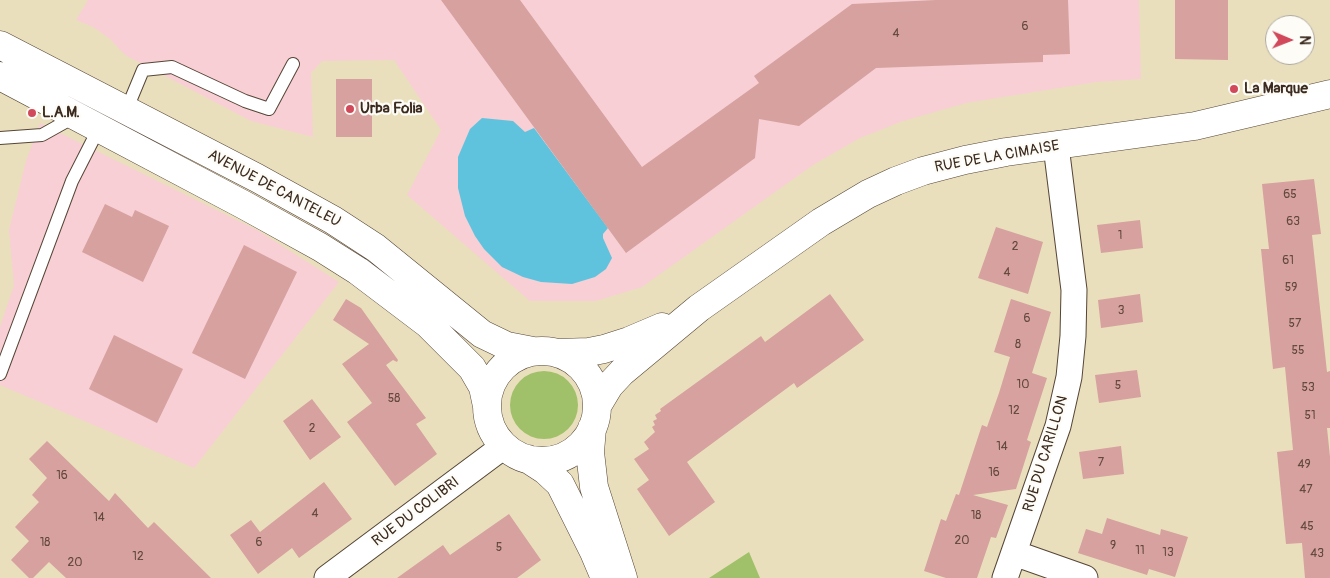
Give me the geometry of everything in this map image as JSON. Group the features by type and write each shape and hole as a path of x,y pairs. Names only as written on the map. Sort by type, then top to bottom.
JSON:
{"street":[{"name":"AVENUE DE CANTELEU","path":"0,45 333,220 376,248 482,334 506,346 545,352"},
{"name":"AVENUE DE CANTELEU","path":"0,76 303,238 358,271 428,324 472,368 483,387 487,406"},
{"name":"RUE DE LA CIMAISE","path":"595,417 609,386 622,372 699,308 821,222 868,194 896,181 923,171 965,160 1195,126 1330,94"},
{"name":"RUE DU CARILLON","path":"1005,578 1058,426 1069,376 1073,336 1074,290 1056,146"},
{"name":"RUE DE LA CIMAISE","path":"545,352 589,352 616,345 652,332 699,308"},
{"path":"605,578 560,484 546,470 504,446 490,424 487,406 489,392 498,373 513,359 545,352 574,360 586,372 595,388 595,417 591,463 594,487 624,578"},
{"path":"528,459 547,461 566,456 582,444 595,417"},
{"name":"RUE DU COLIBRI","path":"327,578 504,446"},
{"path":"1014,552 1085,578"}],"lane":[{"path":"126,111 143,70 172,66 244,101 269,109 293,64"},
{"path":"0,138 42,135 87,122"},
{"path":"0,374 72,180 87,122"}],"shaded area":[{"path":"88,0 1139,0 1141,79 1096,82 966,103 903,121 860,138 813,165 642,287 596,301 530,301 407,195 441,130 394,60 322,61 311,73 313,137 251,121 125,55 110,39 93,27 76,20"},
{"path":"40,123 257,230 339,282 194,468 0,385 0,327 14,285 9,230 26,161"}],"green space":[{"path":"544,371 557,374 568,381 575,392 578,405 575,418 568,429 557,436 544,439 531,436 520,429 513,418 510,405 513,392 520,381 531,374"},
{"path":"749,552 760,578 709,578"}],"water":[{"path":"482,118 513,121 525,132 534,128 608,228 603,234 603,238 612,258 606,269 595,277 572,284 541,282 523,277 502,267 484,249 465,216 458,188 458,157 470,129"}],"building":[{"path":"441,0 520,0 642,167 759,83 754,76 852,4 936,0 1068,0 1070,54 1043,55 1043,62 876,68 799,126 759,119 755,158 626,253"},
{"path":"1175,0 1228,0 1228,60 1175,59"},
{"path":"336,79 372,79 372,137 336,137"},
{"path":"1314,179 1321,234 1312,235 1327,372 1330,371 1330,428 1327,428 1330,457 1330,578 1305,578 1302,543 1286,544 1277,452 1293,450 1285,367 1273,369 1261,249 1269,249 1262,184"},
{"path":"105,204 132,217 135,210 169,226 143,282 82,252"},
{"path":"1140,220 1143,248 1101,253 1097,225"},
{"path":"996,227 1043,242 1028,294 978,278"},
{"path":"244,245 297,272 245,379 192,353"},
{"path":"830,294 864,340 797,388 794,383 687,462 715,502 669,536 637,489 649,480 634,459 649,449 644,442 655,432 652,427 655,425 653,421 657,419 655,415 661,411 660,409 761,336 765,342"},
{"path":"1140,294 1143,322 1101,328 1098,300"},
{"path":"346,299 361,308 398,360 397,362 393,360 386,365 426,418 416,424 437,454 395,486 347,422 372,403 342,364 369,344 333,320"},
{"path":"1011,299 1051,312 1032,373 1047,378 1027,440 1031,442 1016,489 973,495 1008,505 996,538 991,537 977,578 946,578 924,571 941,519 946,521 956,494 959,495 982,425 987,427 999,393 1010,357 994,352"},
{"path":"114,335 183,369 157,423 89,389"},
{"path":"1137,370 1141,397 1099,403 1095,375"},
{"path":"312,399 341,437 310,460 283,421"},
{"path":"47,441 109,501 115,493 148,528 154,522 211,578 66,578 49,562 33,578 29,578 11,560 29,541 15,527 39,502 32,495 47,478 29,459"},
{"path":"1121,446 1124,474 1083,479 1079,452"},
{"path":"324,482 352,519 299,558 292,548 258,574 230,535 251,520 260,532"},
{"path":"509,514 541,560 517,578 397,578 443,545 450,555"},
{"path":"1107,518 1160,535 1161,529 1188,537 1175,577 1149,569 1147,575 1078,553 1086,529 1102,534"}],"place":[{"name":"La Marque","path":"1234,89"},
{"name":"Urba Folia","path":"350,109"},
{"name":"L.A.M.","path":"32,113"}]}
